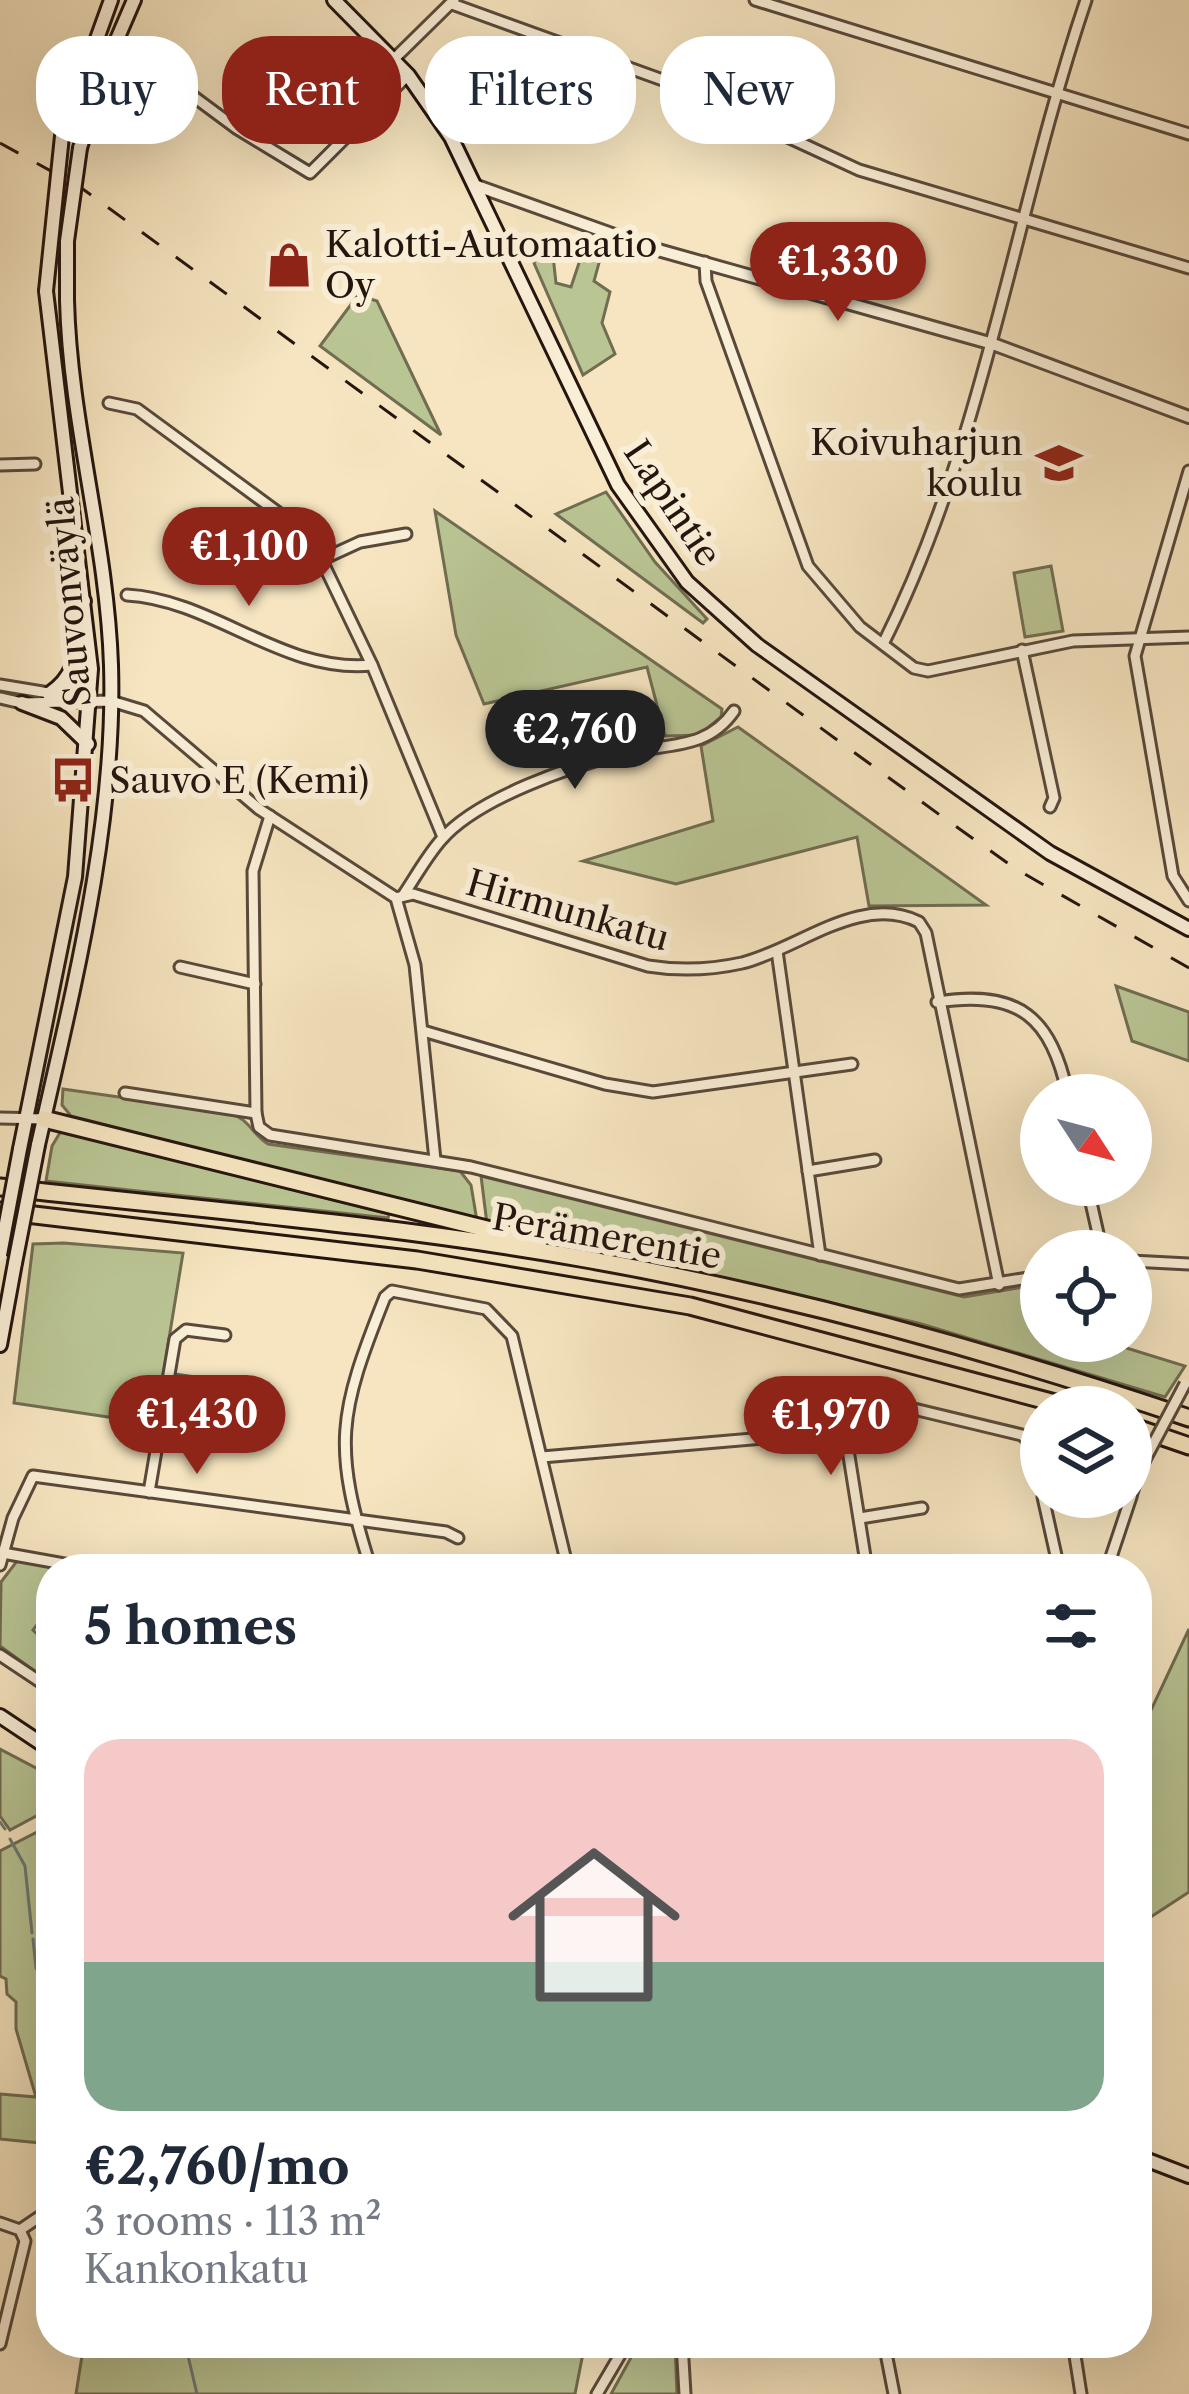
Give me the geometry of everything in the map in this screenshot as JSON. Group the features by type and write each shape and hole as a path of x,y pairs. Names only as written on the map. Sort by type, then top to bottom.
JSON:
{"highway":[{"path":"36,1118 544,1243 575,1257"},
{"name":"Perämerentie","path":"0,1187 358,1226 575,1257 916,1335 1189,1418"},
{"name":"Perämerentie","path":"0,1211 417,1260 667,1302 875,1351 1020,1393"},
{"path":"0,1224 64,1219"},
{"path":"1152,1433 1189,1446"}],"main road":[{"name":"Sauvonväylä","path":"0,1346 38,1145 36,1118 75,877 90,701 85,600 46,292 62,136 111,0"},
{"name":"Sauvonväylä","path":"0,1255 20,1149 36,1118 97,847 111,701 106,605 67,300 67,242 80,148 106,65 134,0"},
{"name":"Lapintie","path":"334,0 371,36"},
{"name":"Lapintie","path":"401,68 477,186 597,446 644,528 687,583 757,644 1050,853 1189,929"},
{"path":"49,694 64,683 79,649 78,613 85,600"},
{"path":"22,704 61,718 88,744"},
{"path":"0,1716 36,1740"},
{"path":"1152,2162 1189,2176"}],"street":[{"path":"755,0 1189,134"},
{"path":"883,644 968,425 1027,220 1055,92 1086,0"},
{"path":"401,52 453,2 671,83 855,169 1189,268"},
{"path":"198,100 310,173 408,76"},
{"path":"477,186 602,233 993,344 1189,417"},
{"path":"705,262 706,281 808,566 853,620 883,644 914,668 928,671 1080,640 1189,637"},
{"path":"109,403 137,409 302,528 323,559 372,664 443,837"},
{"path":"0,465 35,464"},
{"path":"1189,471 1136,656 1172,876 1189,901"},
{"path":"323,559 350,545 406,534"},
{"path":"127,595 159,598 314,663 372,664"},
{"path":"1022,650 1054,798 1050,807"},
{"path":"0,685 90,701"},
{"path":"0,698 22,704 111,701"},
{"name":"Hirmunkatu","path":"111,701 162,722 270,816 400,896 657,967 707,969 777,952 864,915 892,912 924,928 999,1285"},
{"path":"435,1160 423,1031 400,896 443,837 493,804 565,771 628,752 707,737 734,711"},
{"path":"270,816 253,872 256,1113 259,1126 273,1137 435,1160 959,1289 1020,1280"},
{"path":"777,952 820,1256"},
{"path":"180,967 255,984"},
{"path":"937,1002 999,1004 1040,1024 1055,1045 1063,1074"},
{"path":"423,1031 640,1090 667,1092 852,1064"},
{"path":"125,1093 256,1113"},
{"path":"0,1118 36,1118"},
{"path":"808,1172 875,1160"},
{"path":"1152,1262 1189,1264"},
{"path":"366,1554 346,1468 344,1408 385,1297 399,1292 486,1309 512,1336 565,1554"},
{"path":"149,1492 175,1339 186,1330 225,1335"},
{"path":"1152,1447 1187,1381"},
{"path":"865,1554 845,1431 853,1401 871,1396 1020,1434"},
{"path":"542,1457 845,1431"},
{"path":"0,1565 32,1476 446,1532 458,1538"},
{"path":"860,1518 922,1508"},
{"path":"1048,1518 1056,1554"},
{"path":"1112,1554 1124,1518"},
{"path":"3,1552 36,1558"},
{"path":"0,1655 36,1679"},
{"path":"20,2230 36,2220"},
{"path":"0,2223 20,2230"},
{"path":"0,2344 24,2247 20,2230"},
{"path":"598,2394 619,2358"},
{"path":"683,2358 685,2394"},
{"path":"887,2358 894,2394"},
{"path":"1075,2358 1081,2394"}],"green space":[{"path":"584,248 602,252 594,281 610,292 602,323 615,354 583,375 534,263 538,253 553,256 556,283 571,287"},
{"path":"358,295 377,301 441,435 320,346"},
{"path":"606,492 655,562 707,619 703,623 556,514"},
{"path":"435,511 722,709 721,717 699,735 665,736 647,667 484,704 456,635"},
{"path":"1051,566 1063,631 1025,637 1014,573"},
{"path":"738,727 986,905 869,906 857,837 676,884 583,861 713,821 701,746"},
{"path":"1116,986 1189,1012 1189,1061 1132,1041"},
{"path":"63,1089 230,1113 268,1144 460,1171 471,1185 477,1221 71,1116 62,1105"},
{"path":"61,1131 389,1214 388,1218 46,1181 52,1146"},
{"path":"481,1176 964,1297 1020,1288 1020,1354 918,1323 487,1224"},
{"path":"33,1244 183,1253 155,1424 14,1403"},
{"path":"1152,1356 1185,1366 1165,1397 1152,1393 1152,1386 1128,1386 1048,1362 1152,1362"},
{"path":"175,1374 269,1388 261,1441 167,1426"},
{"path":"17,1561 36,1564 36,1672 0,1646 1,1582"},
{"path":"1189,1629 1189,1892 1152,1916 1152,1708"},
{"path":"0,1749 36,1768 36,1816 10,1830 0,1816"},
{"path":"36,1833 36,2097 16,2029 16,2002 0,1976 0,1851"},
{"path":"0,2094 36,2097 36,2143 0,2139"},
{"path":"82,2358 582,2358 575,2394 76,2394"},
{"path":"631,2358 676,2358 677,2394 611,2394"}],"waterway":[{"path":"0,1822 5,1829"},
{"path":"10,1839 25,1866 32,1933"},
{"path":"33,1939 36,1968"},
{"path":"189,2358 197,2394"}],"railway":[{"path":"0,143 80,187 1016,869 1189,968"}],"place":[{"name":"Kalotti-Automaatio Oy","path":"289,265"},
{"name":"Koivuharjun koulu","path":"1059,463"},
{"name":"Sauvo E (Kemi)","path":"73,780"}]}
